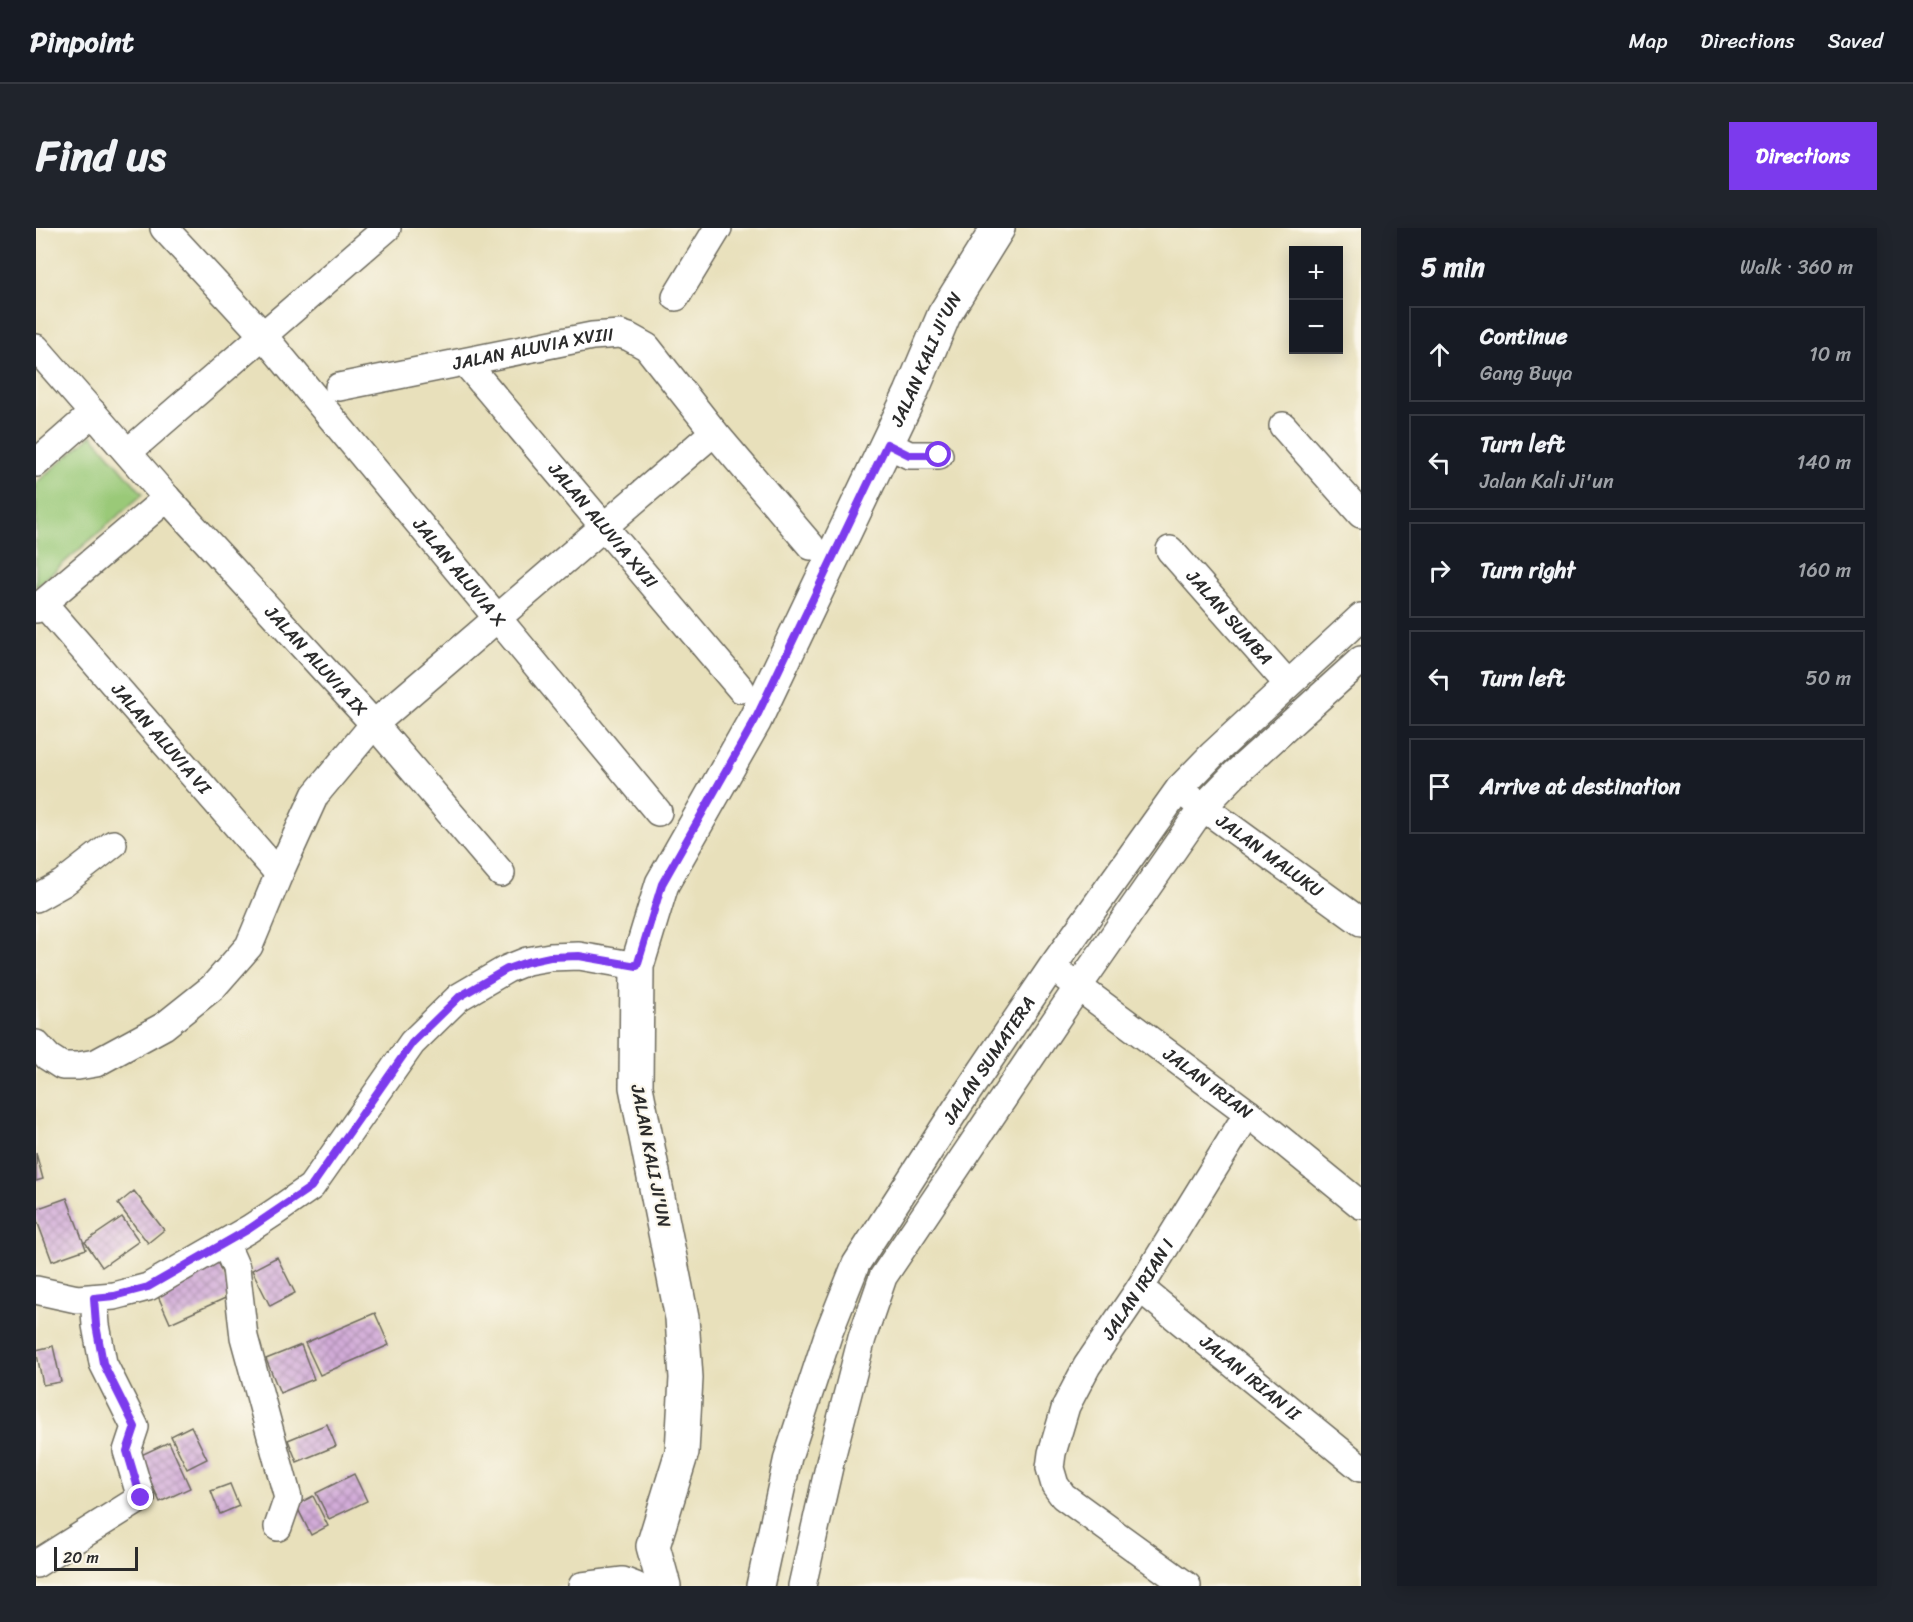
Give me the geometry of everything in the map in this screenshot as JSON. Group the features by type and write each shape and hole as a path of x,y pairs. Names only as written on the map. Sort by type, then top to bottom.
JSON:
{"street":[{"name":"JALAN ALUVIA X","path":"164,228 262,334 658,812"},
{"path":"128,452 386,228"},
{"path":"675,297 718,228"},
{"name":"JALAN KALI JI'UN","path":"664,1586 653,1546 682,1452 687,1378 682,1318 636,1087 637,966 662,884 755,720 911,393 944,315 998,228"},
{"name":"JALAN ALUVIA XVIII","path":"339,387 592,336 620,334 629,337 647,347 714,432 811,546"},
{"name":"JALAN ALUVIA IX","path":"36,348 167,498 374,724 501,873"},
{"name":"JALAN ALUVIA XVII","path":"465,362 741,689"},
{"path":"36,463 93,413"},
{"path":"1283,426 1361,514"},
{"path":"36,1044 48,1057 62,1066 96,1063 164,1026 213,987 249,946 315,795 374,724 714,432"},
{"path":"887,444 909,455 939,455"},
{"path":"40,606 167,498"},
{"name":"JALAN SUMBA","path":"1170,550 1288,684"},
{"name":"JALAN ALUVIA VI","path":"40,606 279,874"},
{"name":"JALAN SUMATERA","path":"760,1586 788,1457 829,1332 856,1264 956,1109 1052,967 1179,789 1212,755 1361,617"},
{"name":"JALAN SUMATERA","path":"802,1586 831,1458 862,1338 883,1277 1078,987 1203,807 1236,773 1361,660"},
{"name":"JALAN MALUKU","path":"1179,789 1361,922"},
{"path":"36,898 63,883 113,844"},
{"path":"36,1290 77,1299 114,1296 148,1287 249,1229 311,1187 412,1043 459,997 507,969 550,957 579,956 637,966"},
{"name":"JALAN IRIAN","path":"1052,967 1248,1113 1361,1205"},
{"name":"JALAN IRIAN I","path":"1187,1586 1063,1496 1055,1485 1050,1468 1052,1453 1066,1406 1087,1366 1140,1288 1248,1113"},
{"path":"225,1243 236,1268 244,1336 288,1498 278,1527"},
{"name":"JALAN IRIAN II","path":"1140,1288 1361,1468"},
{"path":"36,1564 141,1498 127,1451 135,1427 103,1363 94,1298"},
{"path":"582,1586 622,1581 636,1586"}],"green space":[{"path":"92,435 143,494 36,587 36,483"}],"building":[{"path":"36,1153 43,1179 36,1181"},
{"path":"134,1191 164,1230 148,1243 118,1204"},
{"path":"67,1198 86,1249 52,1261 36,1218 36,1209"},
{"path":"122,1217 139,1241 102,1267 85,1242"},
{"path":"277,1257 295,1293 270,1306 252,1270"},
{"path":"216,1259 232,1295 170,1323 154,1287"},
{"path":"375,1313 389,1345 320,1375 305,1343"},
{"path":"301,1345 314,1379 280,1393 266,1359"},
{"path":"53,1346 61,1382 43,1385 36,1350"},
{"path":"327,1424 336,1446 297,1462 288,1440"},
{"path":"191,1426 207,1459 187,1469 171,1436"},
{"path":"169,1442 190,1488 160,1502 139,1456"},
{"path":"354,1474 367,1501 329,1519 316,1493"},
{"path":"230,1484 239,1506 220,1514 211,1491"},
{"path":"313,1496 328,1526 311,1535 296,1505"}],"route":[{"path":"141,1498 127,1451 135,1427 103,1363 94,1298 114,1296 148,1287 249,1229 311,1187 412,1043 459,997 507,969 550,957 579,956 637,966 662,884 755,720 887,444 909,455 939,455"}]}
